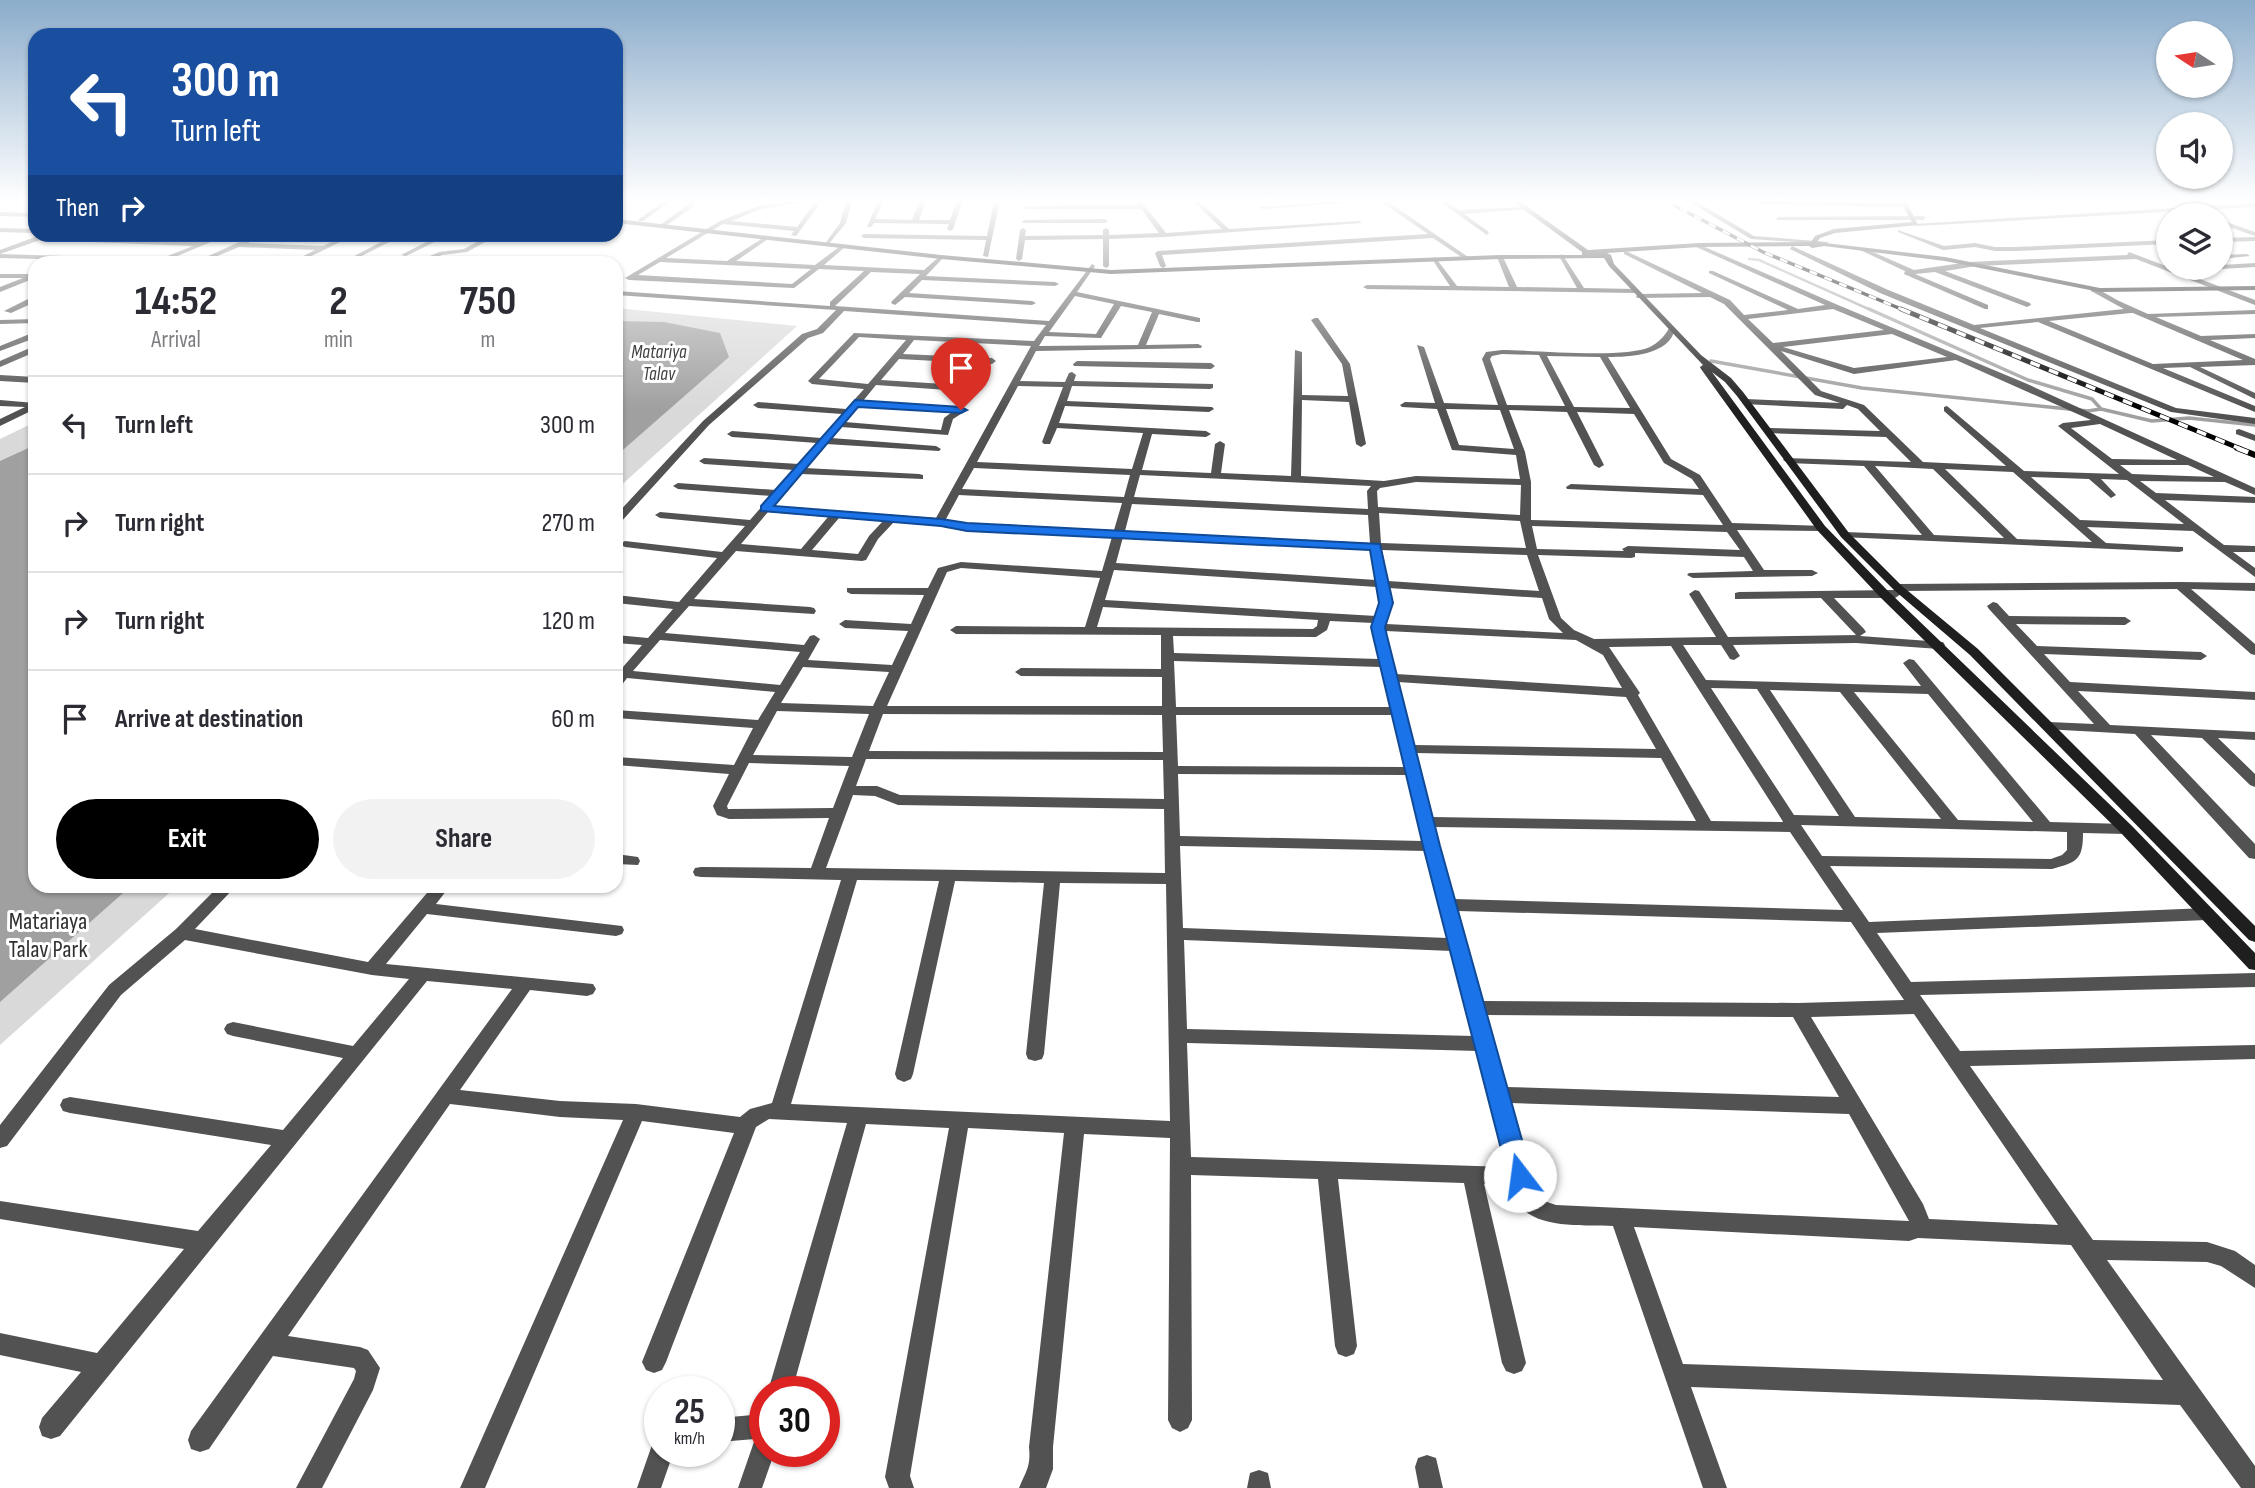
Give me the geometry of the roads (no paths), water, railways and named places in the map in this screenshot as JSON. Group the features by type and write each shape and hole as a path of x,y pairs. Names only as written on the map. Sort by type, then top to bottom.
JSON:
{"main road":[{"path":"1125,270 1182,270"},
{"path":"1616,270 1698,357 1821,528 1884,594 2126,829 2255,964"},
{"path":"2003,270 2094,289 2144,292 2255,288"},
{"path":"1698,357 1728,380 1845,535 1901,591 1974,652 2255,936"}],"street":[{"path":"623,282 642,270"},
{"path":"704,273 707,270"},
{"path":"760,270 755,274 805,278"},
{"path":"630,278 792,286 814,270"},
{"path":"623,512 706,423 804,336 820,331 869,270"},
{"path":"874,270 979,281 1055,284"},
{"path":"895,303 928,270"},
{"path":"941,522 1034,347 1089,270"},
{"path":"1443,270 1455,288"},
{"path":"1506,270 1514,289"},
{"path":"1570,270 1582,290"},
{"path":"1662,270 1713,292 1727,302 1813,387 1824,396 1866,411 1920,465"},
{"path":"1699,274 1731,270"},
{"path":"1752,270 1958,358 2255,492"},
{"path":"1839,270 2174,410 2255,421"},
{"path":"1924,270 1906,273 1985,307"},
{"path":"1939,270 2027,306"},
{"path":"1711,272 1797,311"},
{"path":"1674,276 1686,275"},
{"path":"0,276 28,276"},
{"path":"0,290 28,278"},
{"path":"2197,280 2253,301"},
{"path":"963,298 979,281"},
{"path":"1732,289 1782,284"},
{"path":"1367,287 1713,292"},
{"path":"2094,289 2146,316 2254,362"},
{"path":"623,293 1050,323"},
{"path":"1073,293 1197,320"},
{"path":"903,295 1032,303"},
{"path":"8,311 28,302"},
{"path":"1043,334 1098,336 1119,303"},
{"path":"1743,317 1835,307"},
{"path":"1973,326 2134,310"},
{"path":"1141,347 1156,311"},
{"path":"2146,316 2255,312"},
{"path":"900,322 907,314"},
{"path":"1315,320 1346,364 1361,444"},
{"path":"2039,320 2255,409"},
{"path":"0,322 28,321"},
{"path":"886,336 893,329"},
{"path":"1672,330 1668,337 1643,353 1496,352 1486,356 1520,452 1526,482 1526,523 1532,554 1545,595 1560,627 1608,653 1704,821 1701,826"},
{"path":"1771,345 1894,331"},
{"path":"976,389 811,381 855,336 1034,347 1198,346"},
{"path":"2199,338 2255,336"},
{"path":"623,675 912,338"},
{"path":"0,349 28,339"},
{"path":"1771,345 1854,371 1958,358"},
{"path":"1420,347 1455,448 1520,452"},
{"path":"1047,442 1083,348"},
{"path":"0,364 28,352"},
{"path":"1296,480 1298,352"},
{"path":"1542,353 1599,465"},
{"path":"1602,354 1667,461 1696,477 1761,574"},
{"path":"896,356 992,361"},
{"path":"2150,366 2254,362"},
{"path":"1077,364 1211,366"},
{"path":"2189,365 2255,396"},
{"path":"0,378 28,380"},
{"path":"1015,383 1210,386"},
{"path":"1297,397 1353,399"},
{"path":"1746,402 1855,406"},
{"path":"0,403 28,405"},
{"path":"1060,403 1209,409"},
{"path":"758,405 961,410 949,418 944,433 837,424"},
{"path":"1405,405 1637,411"},
{"path":"0,423 28,409"},
{"path":"1947,409 2103,546"},
{"path":"2102,422 2063,426 2255,574"},
{"path":"1053,425 1206,435"},
{"path":"1090,632 1148,431"},
{"path":"1769,431 1889,434"},
{"path":"2239,432 2255,438"},
{"path":"732,434 936,449"},
{"path":"1216,476 1220,444"},
{"path":"704,460 919,477"},
{"path":"1788,460 1920,465 2093,477 2230,481"},
{"path":"2108,462 2190,463"},
{"path":"1867,463 1931,539"},
{"path":"970,465 1383,483 1416,479 1526,482"},
{"path":"1936,466 2014,542"},
{"path":"2093,477 2111,495"},
{"path":"1383,483 1372,491 1376,547 1386,603 1379,624 1388,671 1447,905 1527,1200 1541,1210 1556,1214 1909,1231 1921,1227 1916,1211 1798,1010"},
{"path":"678,486 778,493"},
{"path":"1571,487 1707,492"},
{"path":"956,492 1490,516 1526,523 1821,528"},
{"path":"2153,496 2255,500"},
{"path":"765,509 941,522 967,527 1376,547 1532,554 1748,554"},
{"path":"804,553 836,514"},
{"path":"660,515 753,523"},
{"path":"625,544 862,558 873,538 892,518"},
{"path":"1526,523 1545,534"},
{"path":"2077,523 2194,528"},
{"path":"1845,535 2179,549"},
{"path":"2221,548 2255,549"},
{"path":"816,875 858,758 896,669 942,570 953,565 1545,595"},
{"path":"1693,575 1812,573"},
{"path":"2180,585 2255,651"},
{"path":"1739,596 2180,585 2255,587"},
{"path":"851,590 931,592"},
{"path":"1695,594 1734,656"},
{"path":"1824,595 1860,632"},
{"path":"623,600 810,611"},
{"path":"1098,603 1324,617 1379,624 1579,638"},
{"path":"1993,606 2105,728"},
{"path":"956,630 1316,633 1323,627 1324,617"},
{"path":"2006,620 2125,621"},
{"path":"845,624 915,628"},
{"path":"1167,633 1181,1166 1180,1420"},
{"path":"623,639 811,644 762,724 720,806 722,812 838,813"},
{"path":"1592,643 1856,639 1939,645"},
{"path":"1675,642 1817,861 2186,1393 2255,1487"},
{"path":"2034,650 2201,656"},
{"path":"800,663 896,669"},
{"path":"1909,663 2046,827"},
{"path":"1021,672 1168,665 1388,671 1633,693"},
{"path":"623,679 784,689"},
{"path":"1702,684 1932,690"},
{"path":"1761,686 1850,821"},
{"path":"2067,686 2255,696"},
{"path":"1844,688 1953,824"},
{"path":"773,707 878,710 1398,711"},
{"path":"623,714 762,724"},
{"path":"2049,726 2255,736"},
{"path":"2139,730 2255,854"},
{"path":"2205,733 2255,782"},
{"path":"1408,749 1667,754"},
{"path":"623,761 742,764 858,758 1170,763 1413,771"},
{"path":"847,790 877,791 898,800 1172,804"},
{"path":"1426,822 1701,826 1850,821 2126,829"},
{"path":"1817,861 2052,864 2068,859 2075,851 2075,828"},
{"path":"1173,841 1432,846"},
{"path":"701,872 1174,879"},
{"path":"779,1112 850,875"},
{"path":"904,1074 948,875"},
{"path":"1035,1054 1053,877"},
{"path":"0,1140 115,990 182,933 222,893"},
{"path":"372,969 436,893"},
{"path":"1447,905 1859,922 2207,914"},
{"path":"424,908 616,930"},
{"path":"182,933 372,969 587,989"},
{"path":"1175,933 1458,945"},
{"path":"51,1427 422,975"},
{"path":"1906,989 2255,981"},
{"path":"200,1440 525,984"},
{"path":"1475,1008 1798,1010 1918,1007"},
{"path":"233,1029 358,1054"},
{"path":"1178,1036 1485,1044"},
{"path":"1955,1059 2255,1052"},
{"path":"1498,1095 1855,1107"},
{"path":"444,1096 559,1109 636,1112 745,1126 757,1115 779,1112 1180,1130"},
{"path":"70,1104 288,1139"},
{"path":"472,1488 636,1112"},
{"path":"784,1376 859,1115"},
{"path":"902,1488 897,1477 960,1120"},
{"path":"654,1362 748,1122"},
{"path":"1031,1488 1038,1480 1043,1462 1041,1447 1075,1125"},
{"path":"1181,1166 1520,1176"},
{"path":"1327,1171 1346,1346"},
{"path":"1472,1175 1514,1363"},
{"path":"0,1210 203,1242"},
{"path":"1620,1217 1715,1488"},
{"path":"1916,1228 2207,1252 2227,1258 2255,1278"},
{"path":"0,1344 102,1365"},
{"path":"268,1344 359,1358 368,1368 365,1382 308,1488"},
{"path":"1675,1375 2186,1393"},
{"path":"649,1488 656,1467"},
{"path":"750,1488 757,1467"}],"water":[{"name":"Matariya Talav","path":"623,321 664,322 720,333 729,357 623,450"},
{"name":"Matariaya Talav Park","path":"28,448 28,893 123,893 0,1002 0,461"}],"waterway":[{"path":"1782,270 1873,311"},
{"path":"1869,309 2028,380 2092,399 2101,409"},
{"path":"1711,361 1862,388 2088,411 2101,409"},
{"path":"2101,409 2152,421 2189,418 2255,425"}],"railway":[{"path":"1808,270 1906,311"},
{"path":"1901,309 2241,449"},
{"path":"2237,448 2255,455"}]}
